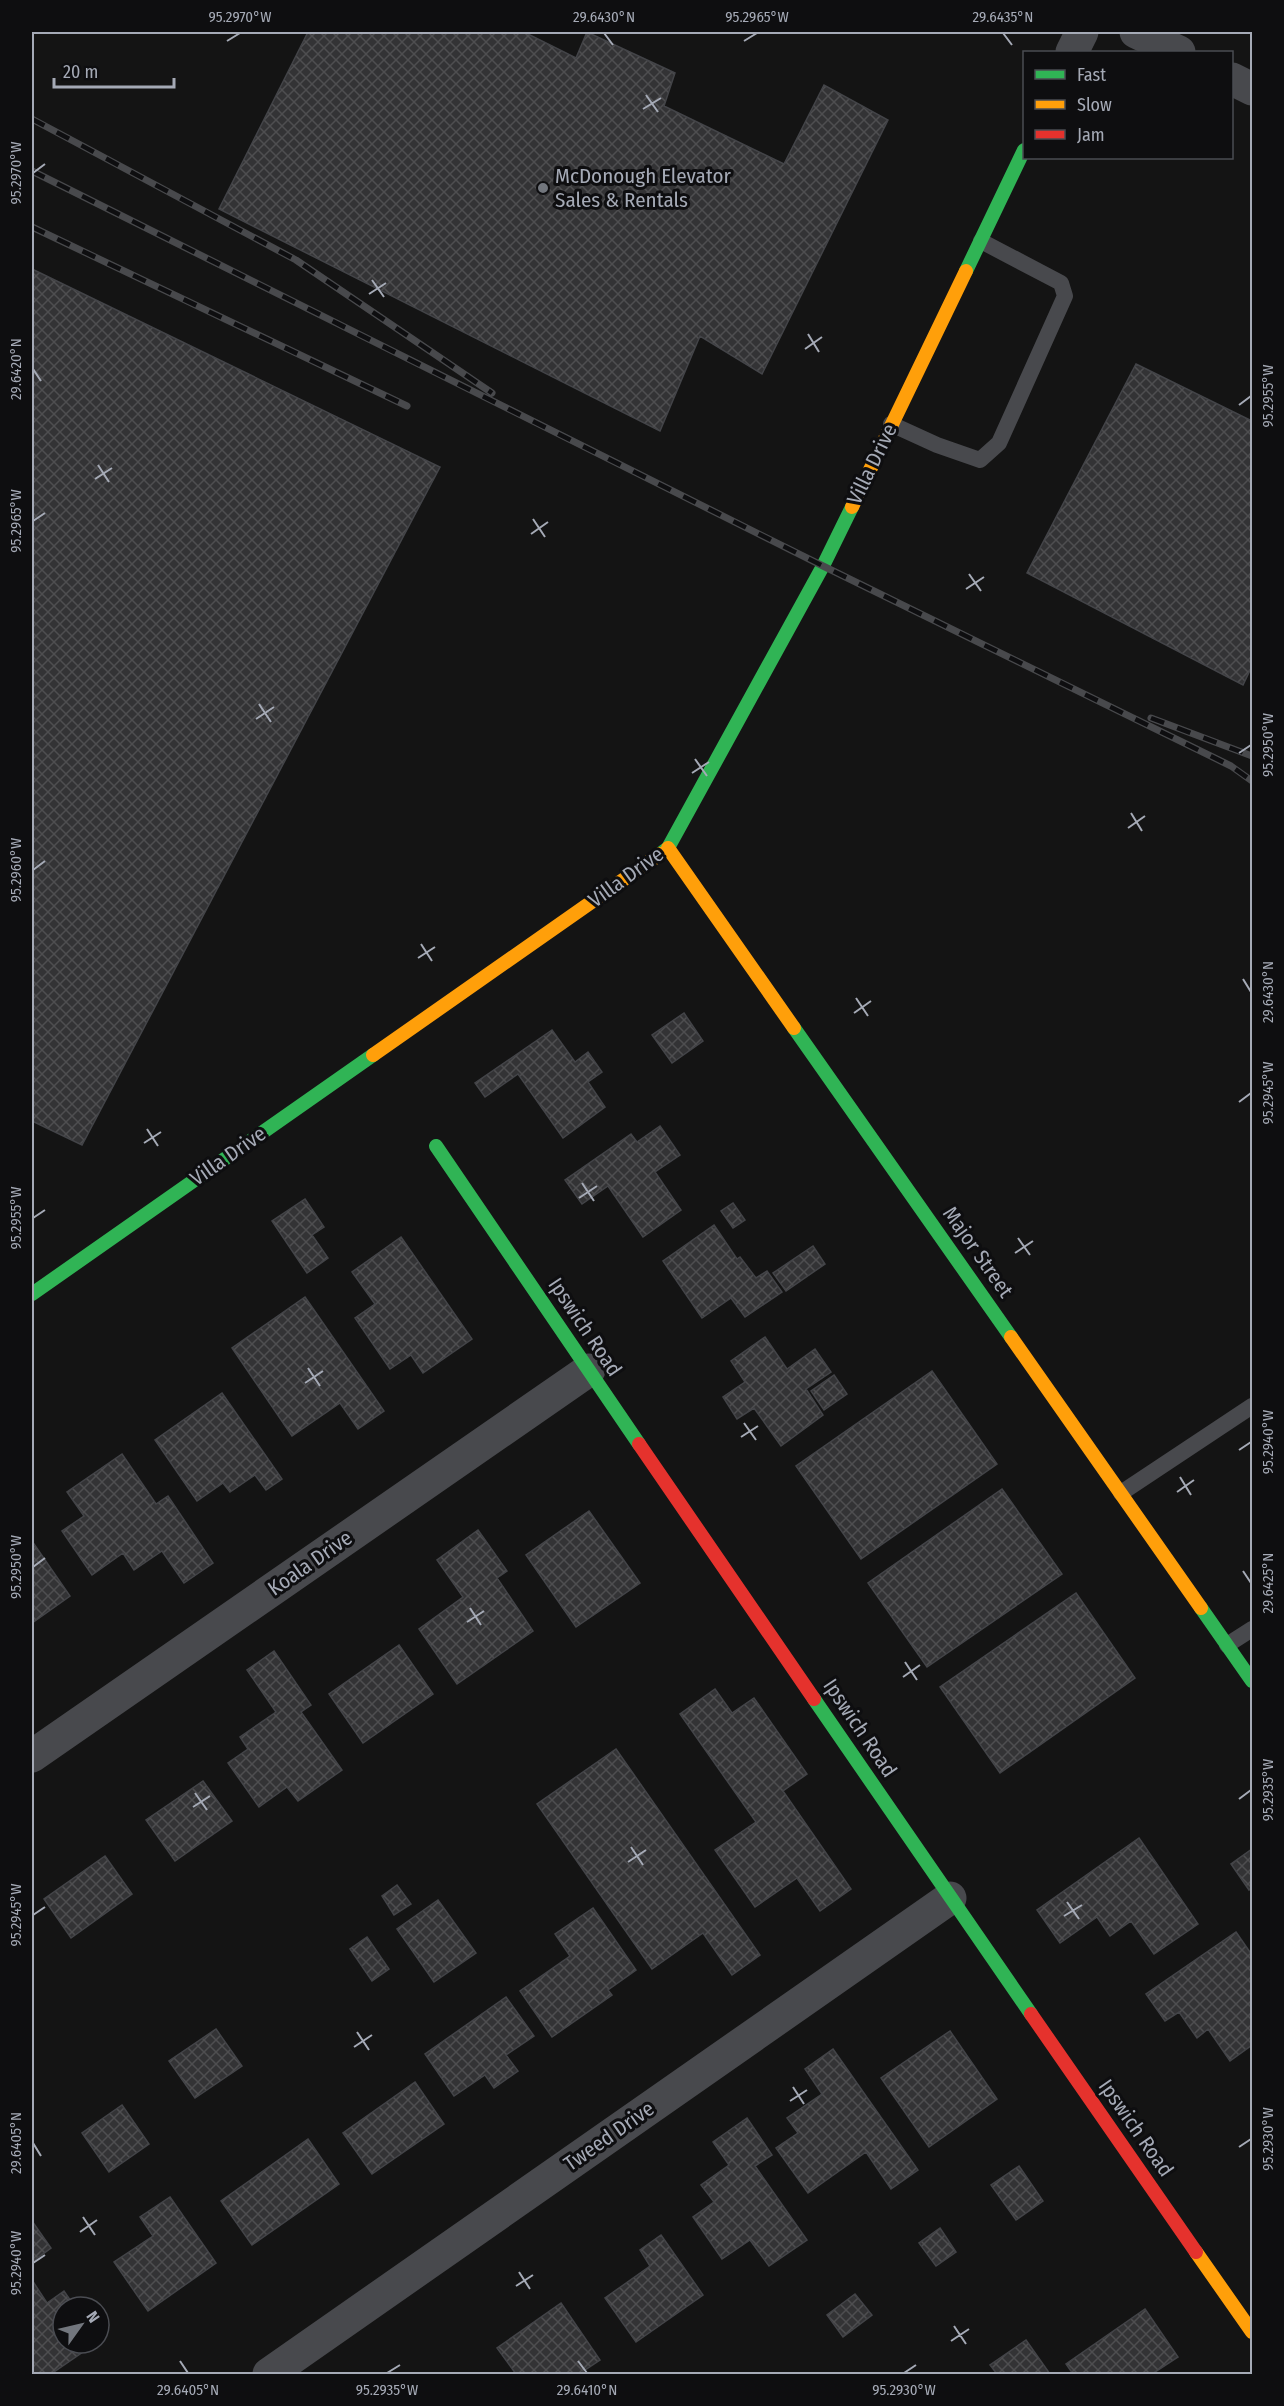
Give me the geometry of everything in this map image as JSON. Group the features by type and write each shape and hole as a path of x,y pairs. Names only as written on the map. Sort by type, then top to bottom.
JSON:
{"street":[{"path":"1072,51 1082,32"},
{"path":"1137,32 1177,51"},
{"path":"1233,80 1252,89"},
{"name":"Villa Drive","path":"32,1294 668,848 823,566 1023,152"},
{"name":"Major Street","path":"668,848 1252,1681"},
{"name":"Ipswich Road","path":"436,1146 950,1898 1252,2332"},
{"name":"Koala Drive","path":"32,1756 589,1370"},
{"name":"Tweed Drive","path":"269,2374 950,1898"}],"lane":[{"path":"891,424 937,445 980,460 999,443 1004,433 1065,296 1061,283 981,241"},
{"path":"1122,1493 1252,1406"},
{"path":"1227,1645 1252,1629"}],"building":[{"path":"308,32 524,32 576,58 587,32 675,73 664,106 784,164 824,85 888,120 762,374 700,336 660,431 219,209"},
{"path":"32,269 440,467 82,1145 32,1121"},
{"path":"1136,364 1252,421 1252,666 1243,685 1027,573"},
{"path":"684,1013 703,1041 672,1063 652,1035"},
{"path":"552,1030 575,1062 588,1052 602,1072 588,1082 605,1107 563,1138 518,1074 485,1097 475,1083"},
{"path":"660,1126 680,1155 655,1172 681,1210 643,1237 608,1186 582,1204 565,1180 631,1134 637,1142"},
{"path":"305,1199 324,1227 312,1235 328,1258 307,1273 272,1221"},
{"path":"733,1203 745,1220 733,1228 721,1211"},
{"path":"714,1225 737,1259 740,1257 756,1278 767,1271 782,1292 745,1317 731,1298 702,1318 663,1261"},
{"path":"401,1237 472,1339 423,1373 411,1355 390,1369 355,1318 375,1304 352,1272"},
{"path":"813,1246 825,1264 786,1291 773,1273"},
{"path":"305,1297 384,1411 358,1429 340,1403 292,1436 232,1348"},
{"path":"765,1337 787,1369 815,1349 831,1372 806,1389 823,1415 781,1446 754,1408 737,1419 723,1397 745,1382 731,1361"},
{"path":"932,1371 997,1464 861,1559 796,1466"},
{"path":"834,1375 847,1394 824,1410 811,1391"},
{"path":"222,1393 282,1479 266,1490 255,1475 230,1492 223,1483 197,1501 155,1440"},
{"path":"122,1454 156,1504 168,1496 213,1563 184,1583 162,1551 134,1570 123,1553 92,1575 62,1531 84,1516 67,1492"},
{"path":"1002,1489 1062,1574 927,1667 868,1583"},
{"path":"589,1511 640,1583 576,1627 526,1555"},
{"path":"478,1530 507,1571 497,1578 533,1631 457,1684 419,1629 463,1597 437,1560"},
{"path":"34,1544 70,1596 32,1623 32,1545"},
{"path":"1076,1593 1135,1678 1000,1773 940,1687"},
{"path":"399,1645 433,1694 363,1743 329,1694"},
{"path":"274,1651 311,1705 301,1712 342,1770 298,1801 287,1787 259,1807 228,1763 248,1749 240,1737 276,1712 247,1670"},
{"path":"715,1689 732,1713 754,1698 807,1774 783,1791 851,1889 820,1911 797,1878 755,1907 715,1850 756,1822 680,1714"},
{"path":"616,1749 760,1955 732,1975 703,1933 652,1969 537,1804"},
{"path":"203,1781 232,1821 175,1861 146,1820"},
{"path":"1139,1838 1198,1924 1154,1954 1131,1921 1110,1936 1097,1917 1060,1943 1037,1910"},
{"path":"1252,1849 1252,1887 1249,1890 1231,1864"},
{"path":"105,1856 132,1894 71,1938 44,1899"},
{"path":"397,1885 411,1904 394,1915 382,1896"},
{"path":"438,1900 476,1953 434,1982 397,1929"},
{"path":"593,1908 636,1970 608,1990 612,1995 552,2037 520,1991 570,1956 555,1934"},
{"path":"1236,1932 1252,1955 1252,2045 1230,2061 1208,2029 1197,2038 1179,2012 1165,2021 1146,1994"},
{"path":"367,1937 389,1969 372,1981 350,1949"},
{"path":"506,1997 534,2036 506,2055 518,2071 494,2088 485,2075 454,2096 425,2054"},
{"path":"216,2029 242,2066 195,2098 169,2061"},
{"path":"950,2031 997,2099 929,2147 881,2078"},
{"path":"833,2049 918,2170 891,2189 866,2152 808,2193 776,2148 798,2133 787,2118 822,2094 805,2069"},
{"path":"415,2082 444,2124 372,2174 343,2133"},
{"path":"122,2105 149,2144 109,2172 82,2133"},
{"path":"747,2118 772,2155 755,2166 807,2240 769,2266 750,2240 722,2259 693,2217 714,2202 701,2185 729,2165 713,2142"},
{"path":"308,2139 339,2184 252,2245 221,2201"},
{"path":"1019,2166 1043,2201 1016,2220 991,2185"},
{"path":"170,2197 216,2263 148,2311 114,2262 153,2236 140,2217"},
{"path":"32,2221 51,2248 32,2262"},
{"path":"940,2228 956,2252 936,2266 919,2243"},
{"path":"661,2235 703,2295 636,2342 605,2298 650,2266 640,2250"},
{"path":"32,2280 47,2303 51,2300 51,2355 79,2355 51,2374 32,2374"},
{"path":"855,2294 872,2315 843,2337 827,2315"},
{"path":"561,2303 600,2360 579,2374 516,2374 497,2348"},
{"path":"1145,2309 1178,2357 1152,2374 1073,2374 1066,2364"},
{"path":"1026,2340 1050,2374 997,2374 990,2365"}],"railway":[{"path":"32,119 296,260 492,393"},
{"path":"32,171 823,566 1231,766 1252,781"},
{"path":"32,227 407,406"},
{"path":"1151,718 1252,756"}],"traffic: fast":[{"path":"966,271 1023,152"},
{"path":"660,854 668,848 823,566 852,507"},
{"path":"794,1028 1011,1337"},
{"path":"32,1294 373,1055"},
{"path":"436,1146 639,1444"},
{"path":"1201,1608 1252,1681"},
{"path":"814,1699 1031,2014"}],"traffic: slow":[{"path":"852,507 966,271"},
{"path":"668,848 794,1028"},
{"path":"373,1055 660,854"},
{"path":"1011,1337 1201,1608"},
{"path":"1196,2252 1252,2332"}],"traffic: jam":[{"path":"639,1444 814,1699"},
{"path":"1031,2014 1196,2252"}],"place":[{"name":"McDonough Elevator Sales & Rentals","path":"543,188"}]}
